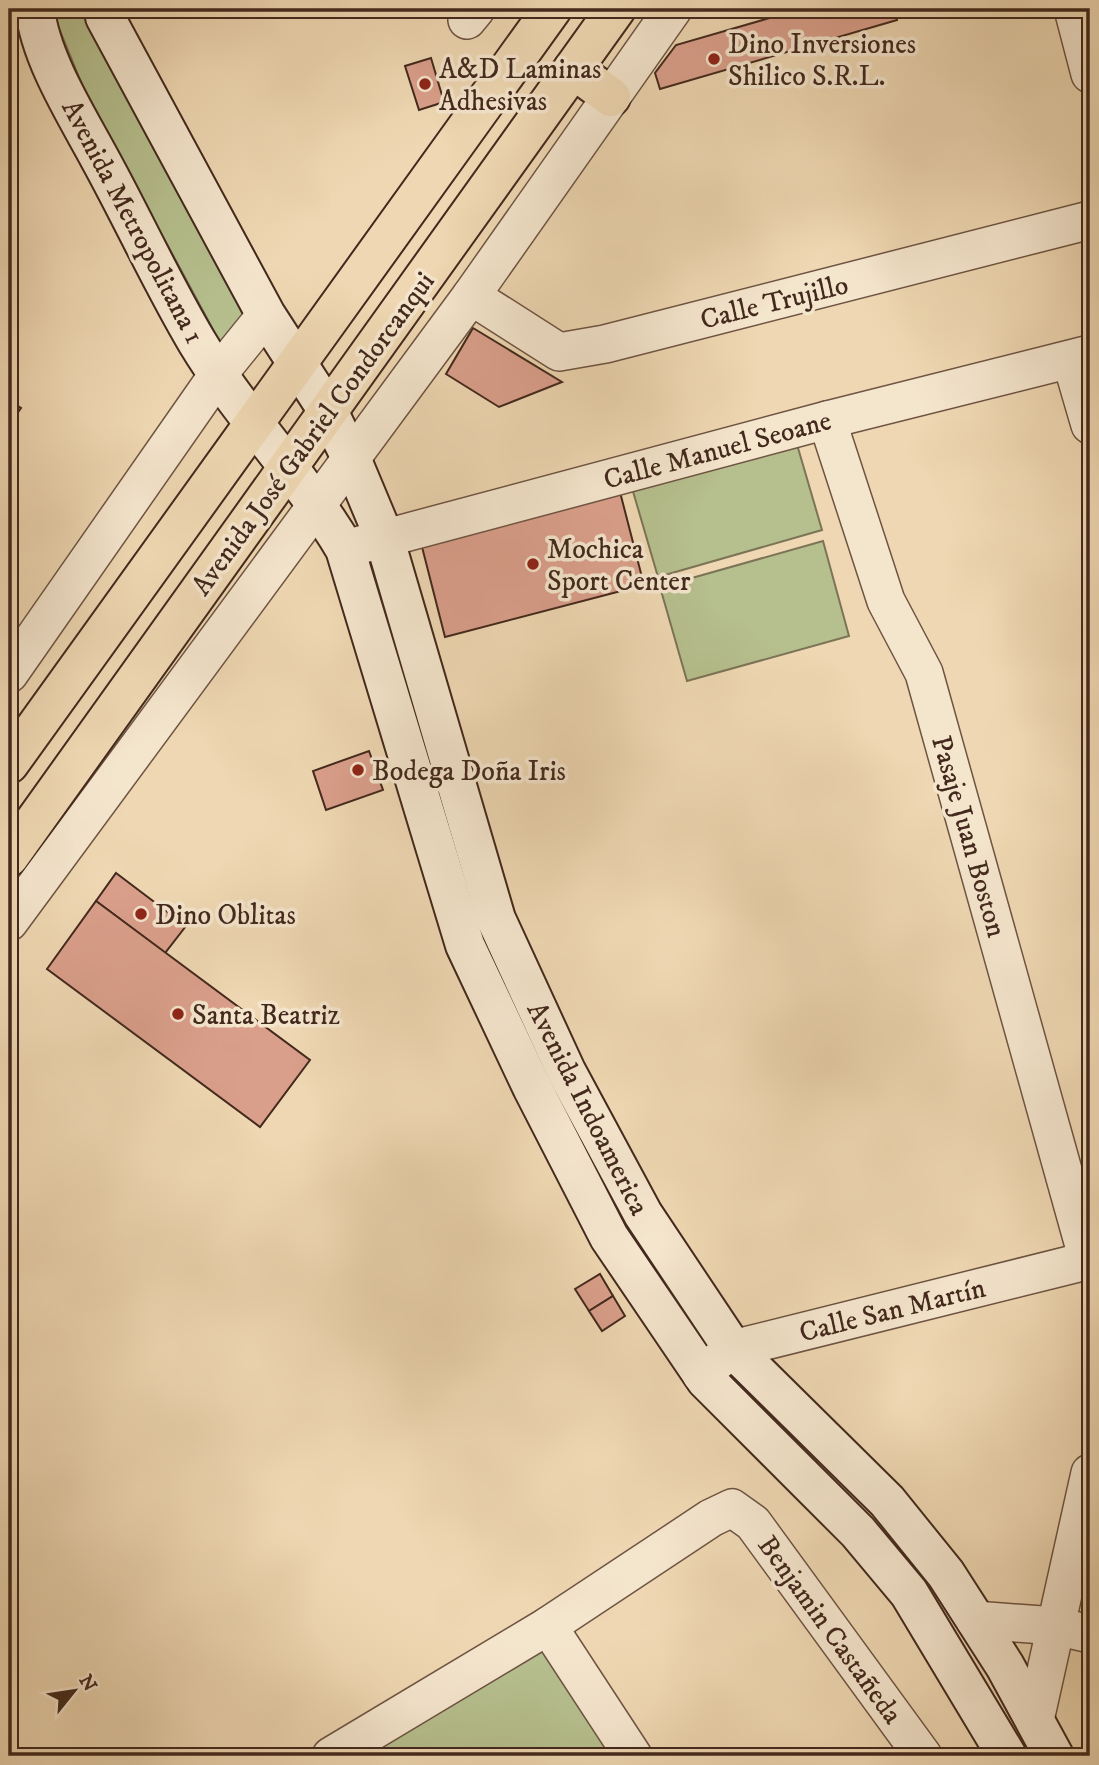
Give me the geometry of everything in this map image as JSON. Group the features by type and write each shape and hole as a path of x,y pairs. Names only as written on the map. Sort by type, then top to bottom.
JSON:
{"highway":[{"name":"Avenida José Gabriel Condorcanqui","path":"9,764 552,9"},
{"name":"Avenida José Gabriel Condorcanqui","path":"9,857 616,9"},
{"path":"573,69 611,97"}],"main road":[{"name":"Avenida Metropolitana 1","path":"34,9 50,60 70,106 198,343 254,423"},
{"path":"104,9 105,18 265,314 296,365"},
{"name":"Avenida Indoamerica","path":"296,365 328,411 352,458 384,537 496,919 566,1071 643,1214 733,1349 887,1501 946,1574 1055,1756"},
{"name":"Avenida Indoamerica","path":"254,423 318,504 345,549 465,944 532,1087 610,1237 701,1374 858,1532 909,1593 1007,1756"}],"street":[{"path":"9,922 471,296 673,9"},
{"path":"1073,9 1090,74"},
{"name":"Calle Trujillo","path":"471,296 559,352 605,345 1090,220"},
{"path":"9,674 219,373 265,314"},
{"path":"1081,357 1090,425"},
{"name":"Calle Manuel Seoane","path":"345,549 827,420 1081,357"},
{"name":"Pasaje Juan Boston","path":"827,420 887,601 924,673 1089,1260"},
{"name":"Calle San Martín","path":"701,1374 733,1349 1089,1260"},
{"path":"1035,1720 1073,1630 1090,1473"},
{"name":"Benjamin Castañeda","path":"548,1626 711,1518 732,1508 753,1523 923,1756"},
{"path":"975,1620 1073,1630"},
{"path":"331,1756 548,1626 633,1756"}],"green space":[{"path":"51,9 90,9 247,312 223,348 85,92"},
{"path":"796,441 822,530 658,577 632,488"},
{"path":"823,541 849,636 687,681 660,587"},
{"path":"543,1629 628,1756 353,1756"}],"building":[{"name":"Dino Inversiones Shilico S.R.L.","path":"801,9 894,9 897,20 660,89 655,73 676,45"},
{"name":"A&D Laminas Adhesivas","path":"431,58 444,102 419,110 405,66"},
{"path":"473,328 562,382 499,407 446,374"},
{"path":"9,400 21,408 9,425"},
{"name":"Mochica Sport Center","path":"620,492 644,585 445,637 421,543"},
{"path":"369,751 383,790 326,810 313,771"},
{"name":"Dino Oblitas","path":"116,873 186,926 165,953 96,901"},
{"name":"Santa Beatriz","path":"96,901 310,1060 260,1127 47,969"},
{"path":"600,1274 613,1296 589,1311 575,1289"},
{"path":"613,1296 625,1316 602,1331 589,1311"}],"place":[{"name":"Dino Inversiones Shilico S.R.L.","path":"714,59"},
{"name":"A&D Laminas Adhesivas","path":"425,84"},
{"name":"Mochica Sport Center","path":"533,564"},
{"name":"Bodega Doña Iris","path":"358,770"},
{"name":"Dino Oblitas","path":"141,914"},
{"name":"Santa Beatriz","path":"178,1014"}]}
